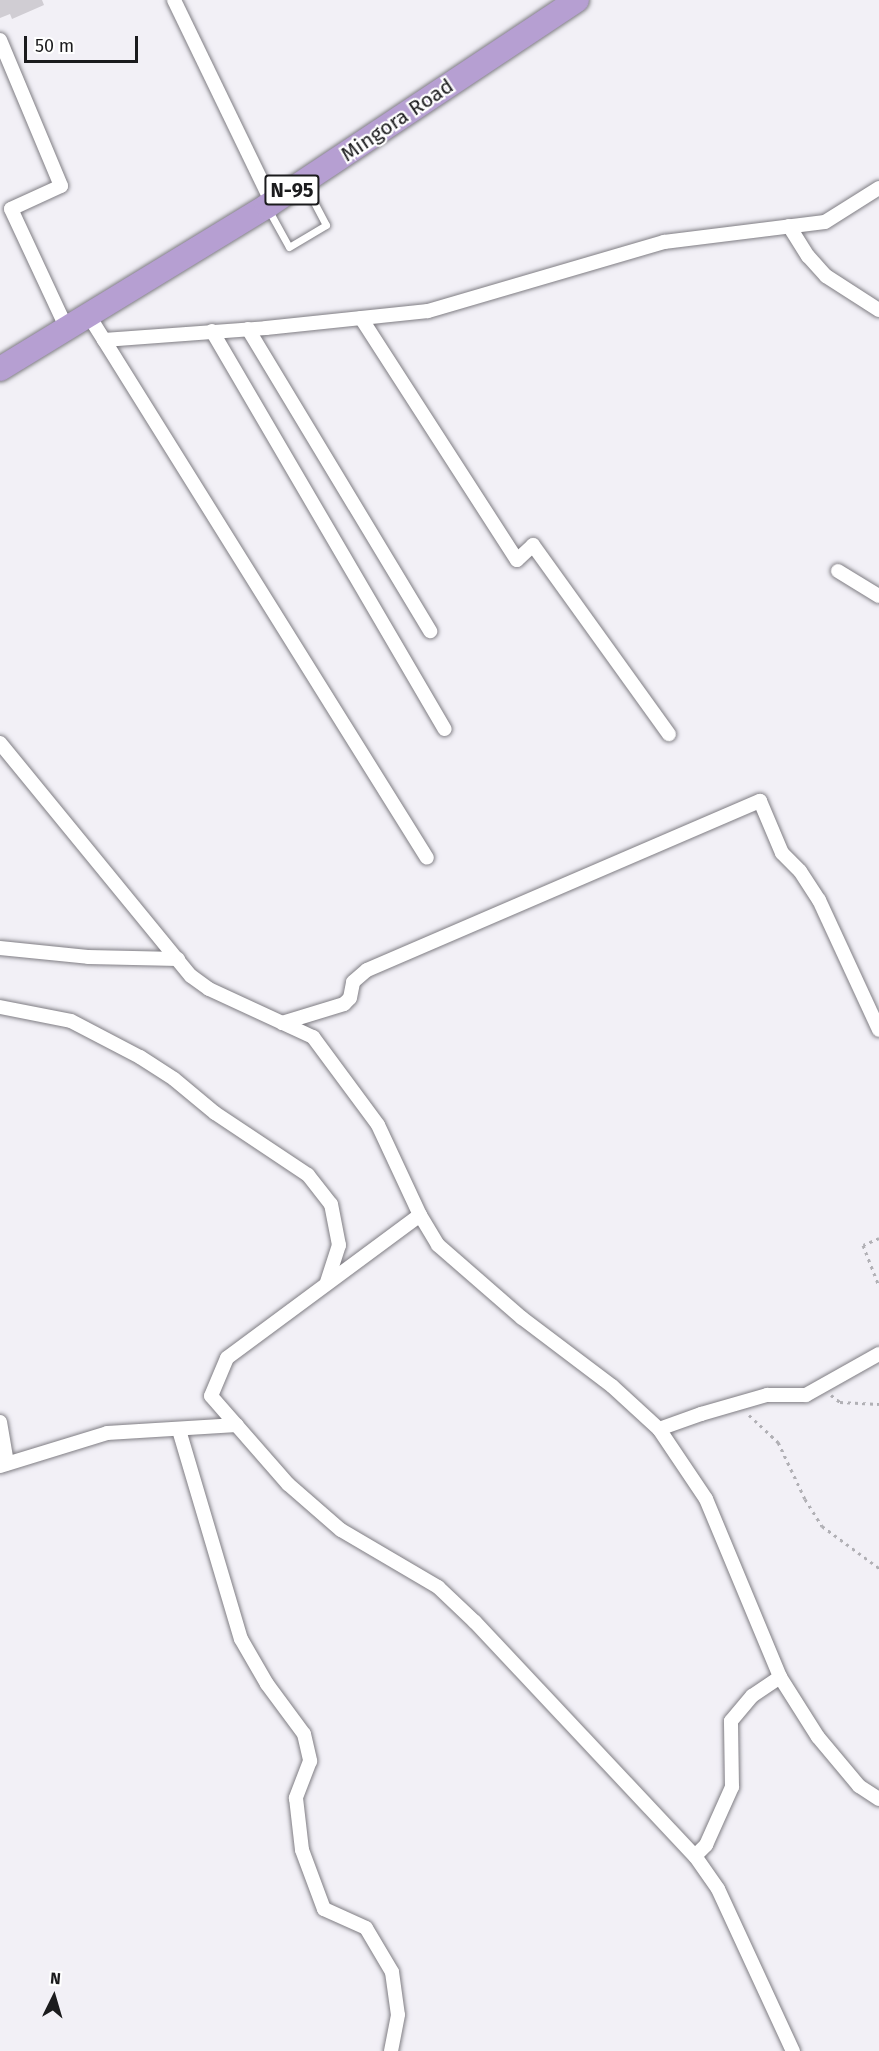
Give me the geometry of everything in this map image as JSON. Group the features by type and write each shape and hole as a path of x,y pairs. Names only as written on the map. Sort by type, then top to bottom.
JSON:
{"highway":[{"name":"Mingora Road","path":"0,369 269,205 567,3"}],"street":[{"path":"174,0 269,205"},
{"path":"0,40 61,186 11,208 67,329"},
{"path":"104,340 248,329 428,311 664,242 825,222 879,188"},
{"path":"789,226 808,256 826,276 879,310"},
{"path":"89,316 427,858"},
{"path":"361,318 518,560 533,545 669,734"},
{"path":"248,329 430,631"},
{"path":"212,331 446,729"},
{"path":"838,571 876,589"},
{"path":"0,743 191,976 209,989 313,1037 378,1125 420,1215 438,1245 522,1318 612,1386 659,1429 706,1499 780,1677 818,1737 859,1786 879,1799"},
{"path":"282,1023 344,1004 350,998 353,982 368,970 760,801 782,853 800,871 819,900 879,1030"},
{"path":"0,948 88,957 178,959"},
{"path":"0,1007 71,1021 140,1057 174,1079 215,1113 308,1175 331,1204 339,1245 327,1282"},
{"path":"420,1215 227,1358 211,1396 288,1484 341,1530 438,1587 475,1622 695,1856 718,1889 793,2051"},
{"path":"659,1429 767,1395 806,1395 879,1354"},
{"path":"0,1422 4,1465 107,1433 237,1425"},
{"path":"179,1430 241,1640 267,1684 304,1734 310,1761 296,1798 302,1850 324,1909 366,1928 392,1972 398,2015 391,2051"},
{"path":"695,1856 706,1845 732,1787 731,1721 752,1696 780,1677"}],"lane":[{"path":"269,205 289,247 326,225 303,183"}],"path":[{"path":"879,1238 863,1245 879,1286"},
{"path":"820,1387 840,1401 879,1404"},
{"path":"737,1404 778,1442 805,1499 822,1526 879,1568"}],"building":[{"path":"0,0 42,0 44,5 12,19 10,14 0,18"}]}
